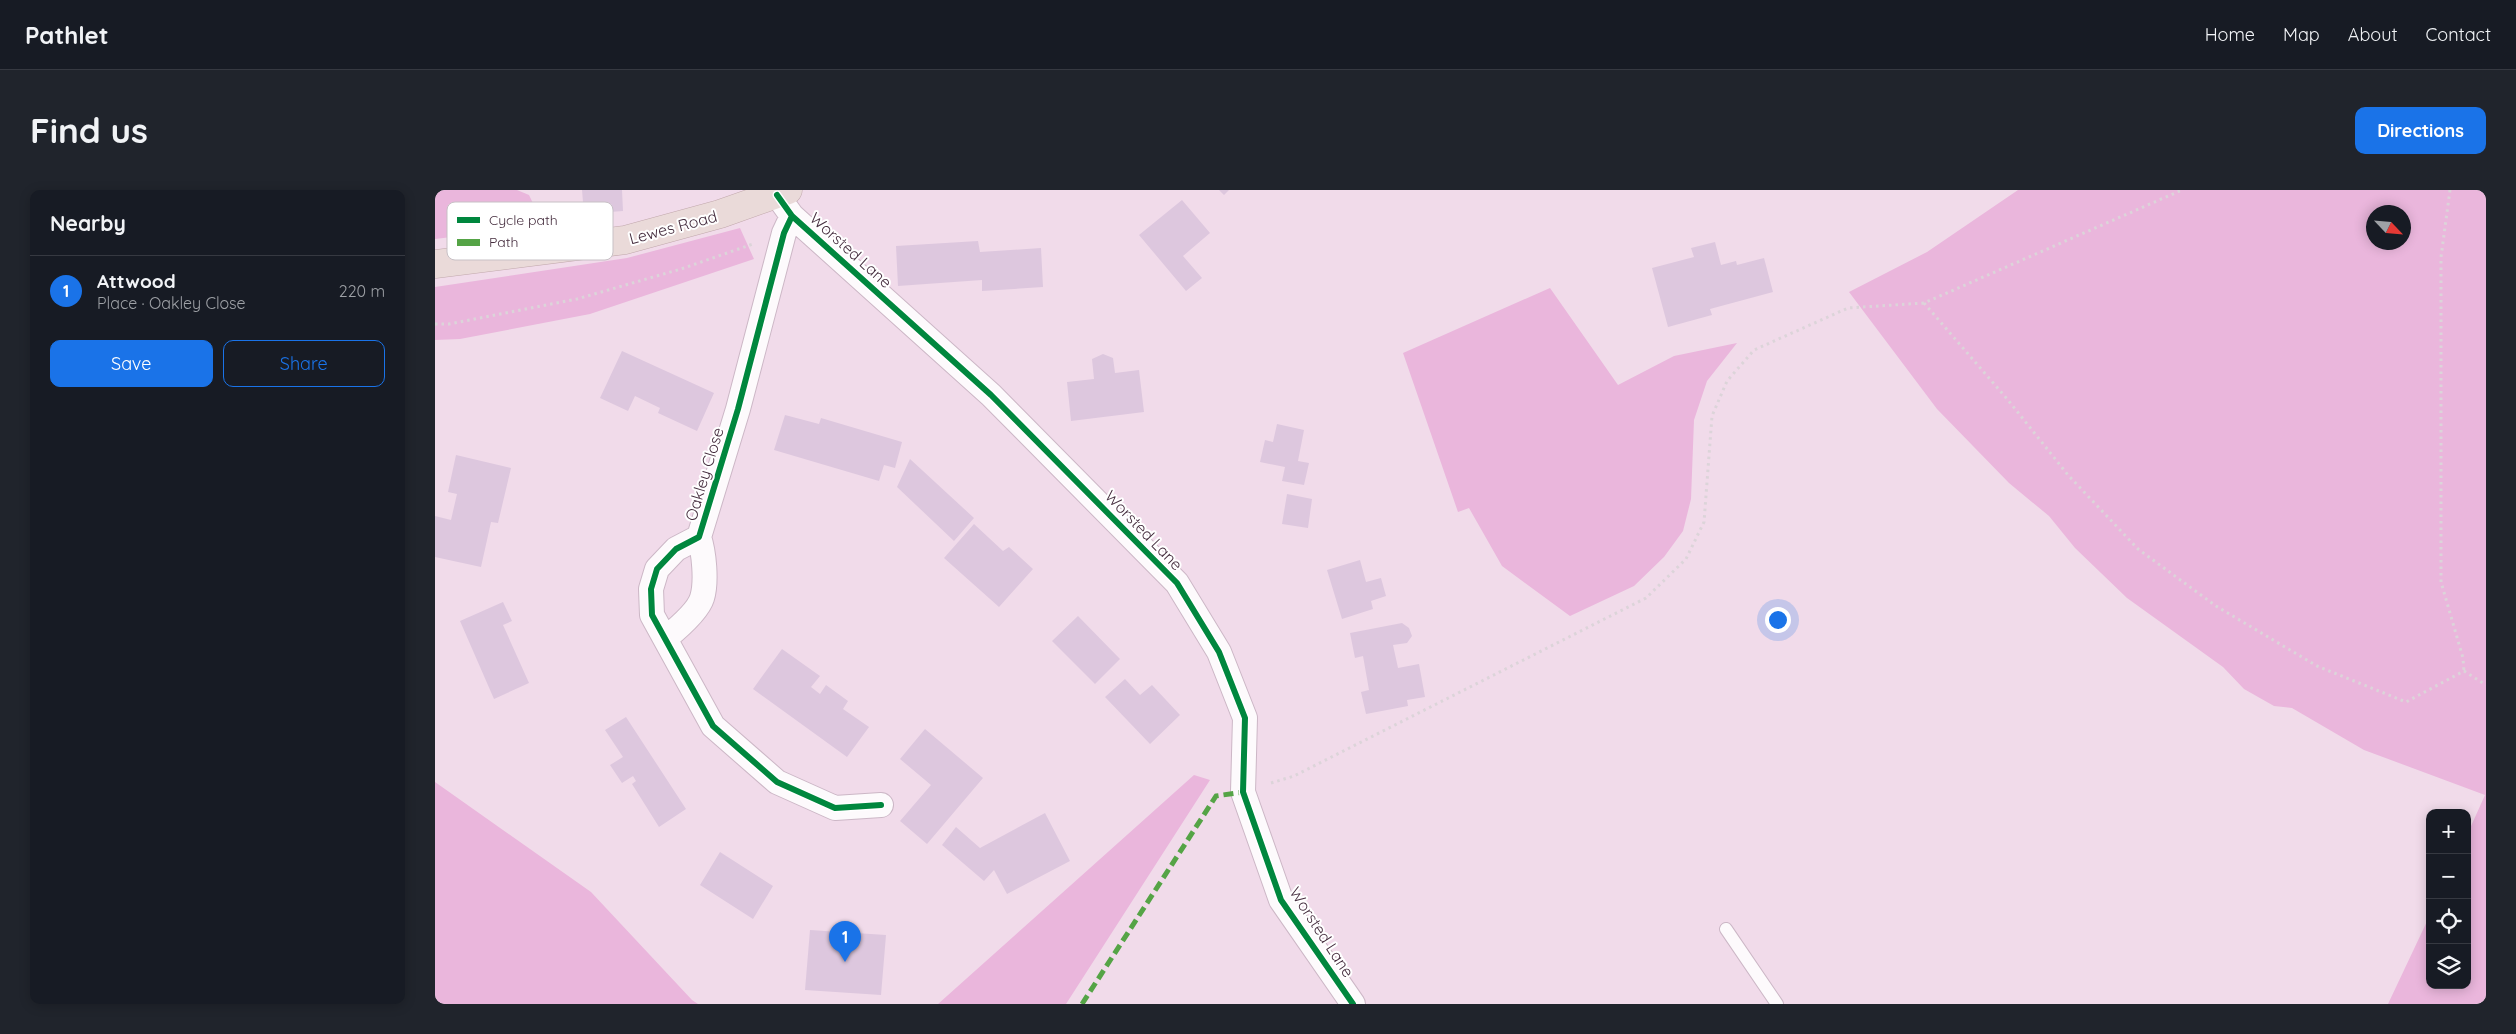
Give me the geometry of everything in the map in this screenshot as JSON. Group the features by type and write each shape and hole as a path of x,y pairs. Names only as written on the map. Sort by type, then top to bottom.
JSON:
{"highway":[{"name":"Lewes Road","path":"613,242 625,240 720,214 786,209"},
{"name":"Lewes Road","path":"435,264 467,260"}],"street":[{"name":"Oakley Close","path":"666,638 682,624 702,598 705,556 699,536 738,409 786,209"},
{"name":"Worsted Lane","path":"786,209 991,395 1177,583 1219,652 1245,718 1243,792 1281,900 1353,1004"},
{"name":"Oakley Close","path":"699,536 676,549 657,569 651,589 652,615 713,726 777,782 835,808 881,805"}],"lane":[{"path":"1725,929 1777,1004"}],"path":[{"path":"1243,792 1294,776 1646,598 1686,559 1704,522 1712,416 1727,381 1754,350 1848,308 1923,303 2182,190"},
{"path":"2449,190 2441,257 2441,582 2463,658 2464,671"},
{"path":"435,324 449,324 577,299 681,269 786,209"},
{"path":"1923,303 2008,400 2068,475 2138,549 2216,606 2317,666 2405,702 2464,671"},
{"path":"2464,671 2486,685"}],"shaded area":[{"path":"435,190 517,190 529,195 532,202 447,202 447,238 435,239"},
{"path":"2018,190 2486,190 2486,1004 2388,1004 2426,923 2426,989 2471,989 2471,826 2485,795 2364,750 2292,708 2274,706 2244,689 2223,667 2127,598 2075,548 2049,516 2009,483 1937,409 1849,292 1927,252"},
{"path":"740,228 754,259 590,314 460,339 435,340 435,287 627,258"},
{"path":"1550,288 1618,385 1674,356 1737,343 1707,381 1694,420 1691,499 1683,531 1664,557 1634,586 1570,616 1502,566 1469,508 1458,512 1403,353"},
{"path":"1194,775 1210,780 1066,1004 938,1004"},
{"path":"435,782 591,892 692,1000 698,1004 435,1004"}],"building":[{"path":"582,190 622,190 623,211 613,212 613,202 583,202"},
{"path":"1219,190 1229,190 1224,195"},
{"path":"1182,200 1210,233 1183,256 1202,278 1186,291 1139,235"},
{"path":"978,241 980,252 1041,248 1043,287 982,291 982,280 898,286 896,246"},
{"path":"1715,242 1721,265 1736,261 1737,265 1764,258 1773,292 1710,309 1712,315 1668,327 1652,268 1694,257 1691,248"},
{"path":"622,351 714,393 697,431 658,413 660,408 635,396 628,411 600,398"},
{"path":"1103,354 1113,358 1115,373 1139,370 1144,412 1071,421 1067,382 1094,379 1092,359"},
{"path":"785,415 819,424 821,418 902,442 895,468 884,465 879,481 774,450"},
{"path":"1277,424 1304,430 1298,461 1309,463 1304,485 1282,481 1285,467 1260,462 1265,440 1273,442"},
{"path":"456,455 511,468 498,523 491,522 481,567 435,557 435,516 451,520 457,494 448,492"},
{"path":"910,459 974,518 954,541 897,487"},
{"path":"1287,494 1312,499 1308,528 1282,524"},
{"path":"974,524 1003,551 1009,547 1033,569 999,607 944,558"},
{"path":"1360,560 1366,582 1381,578 1386,596 1371,601 1373,609 1342,619 1327,570"},
{"path":"503,602 512,621 503,625 529,683 494,699 460,621"},
{"path":"1078,616 1120,659 1095,684 1052,641"},
{"path":"1402,623 1409,628 1412,636 1407,643 1393,645 1398,668 1419,664 1425,697 1407,700 1408,706 1366,714 1361,692 1369,690 1363,656 1355,658 1350,633"},
{"path":"782,649 820,676 811,687 820,694 826,685 848,701 843,709 869,727 847,757 753,689"},
{"path":"1125,679 1140,695 1152,685 1180,715 1150,744 1105,697"},
{"path":"626,717 686,809 659,827 632,784 636,781 633,776 622,783 610,765 623,757 605,730"},
{"path":"925,729 983,778 927,844 900,821 931,785 900,759"},
{"path":"1045,813 1070,861 1007,894 994,870 984,881 942,845 956,827 980,848"},
{"path":"720,852 773,886 753,919 700,885"},
{"path":"810,930 886,935 881,995 805,990"}],"marked path":[{"path":"1082,1004 1216,796 1243,792"}],"cycle path":[{"path":"777,195 792,216 991,395 1177,583 1219,652 1245,718 1243,792 1281,900 1353,1004"},
{"path":"792,216 784,233 738,409 699,537 676,549 657,569 651,589 652,615 713,726 777,782 835,808 881,805"}],"place":[{"name":"Attwood","path":"845,962"}]}
